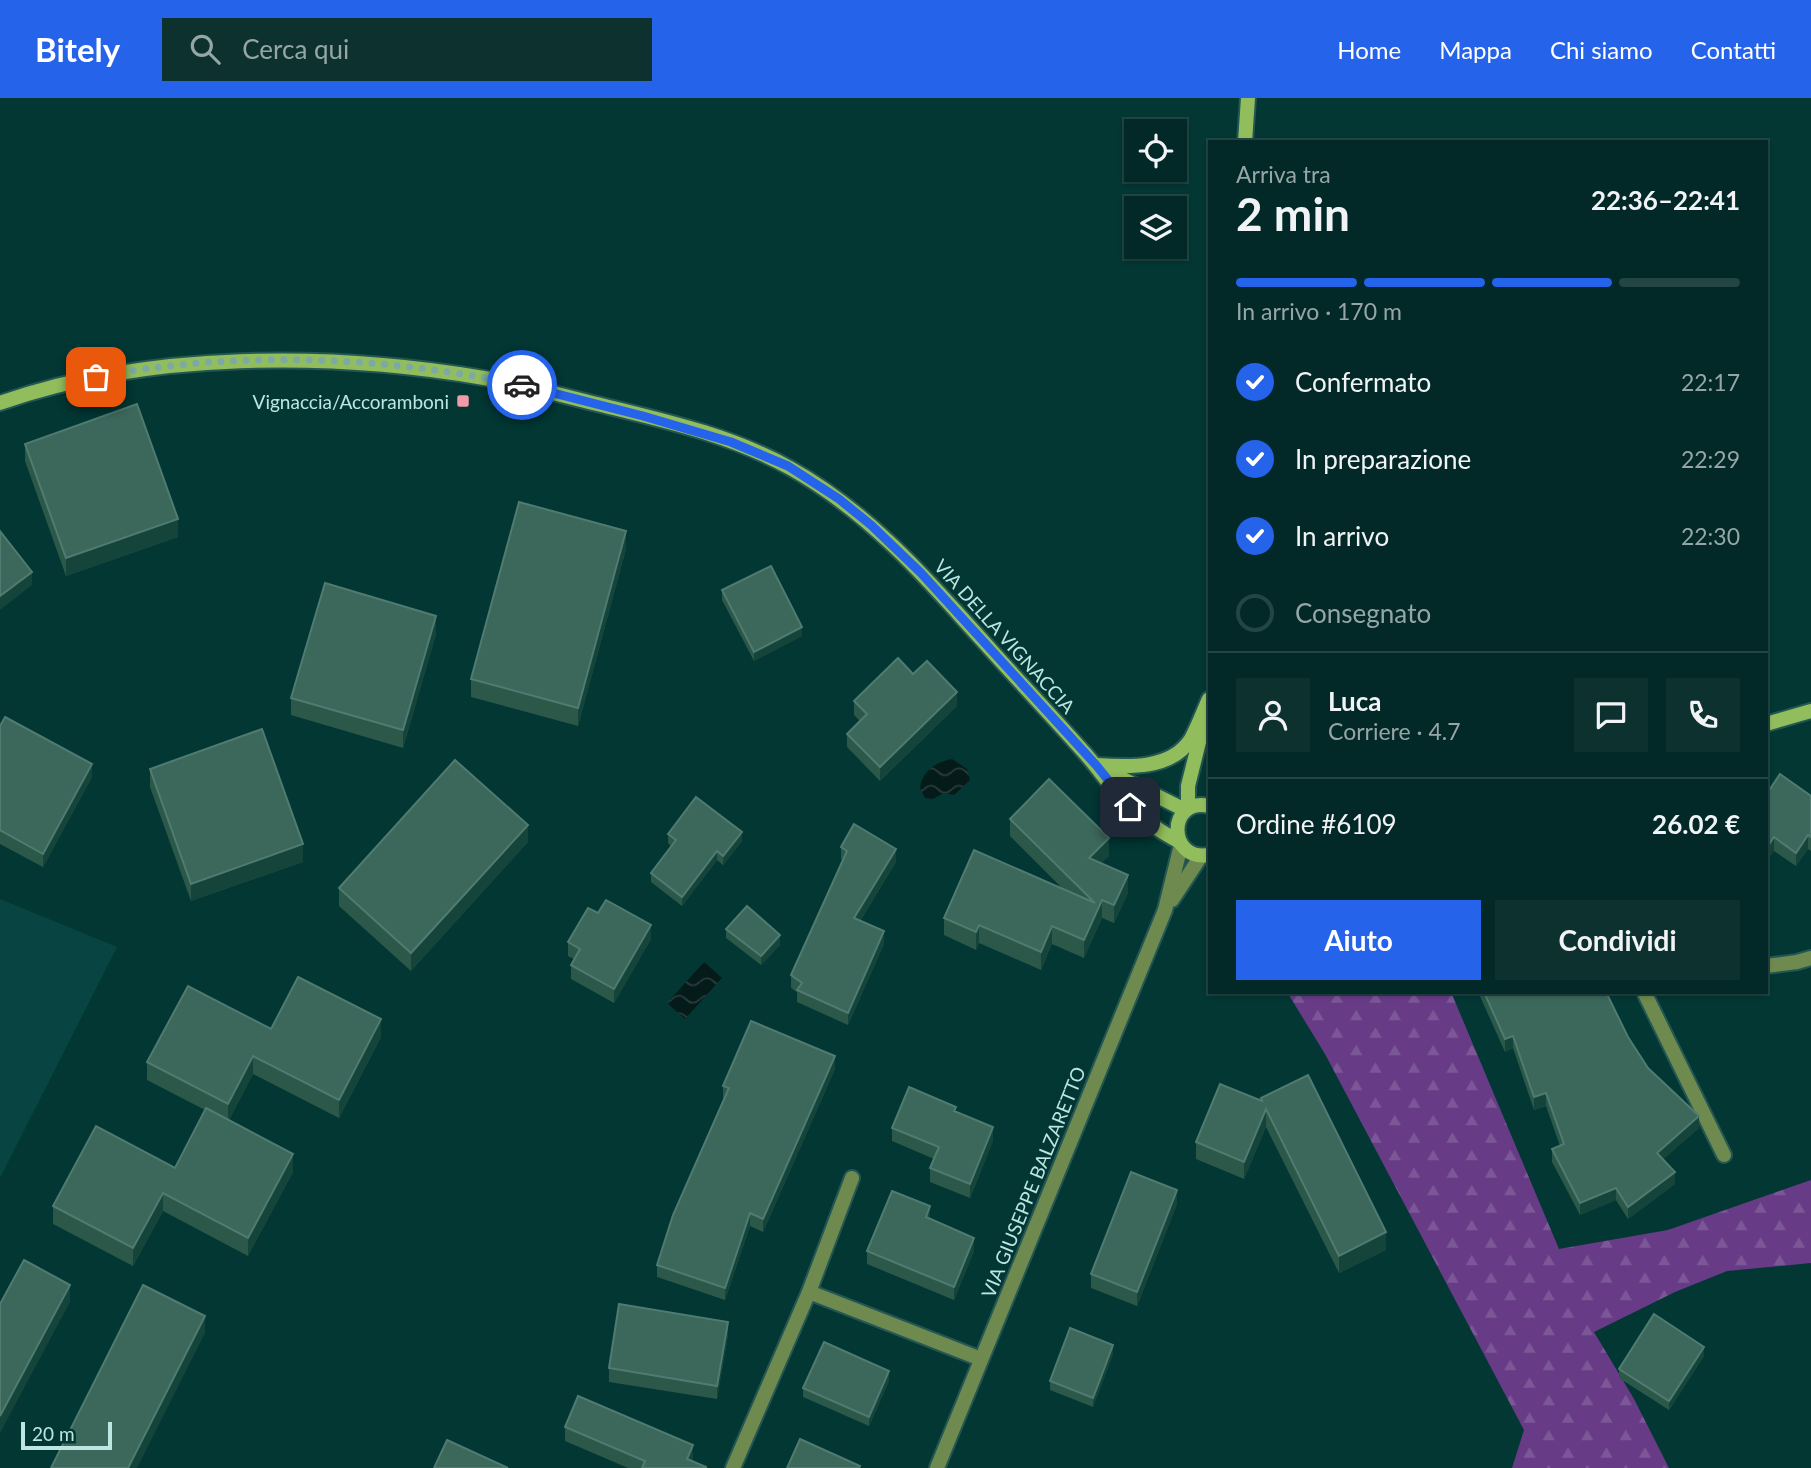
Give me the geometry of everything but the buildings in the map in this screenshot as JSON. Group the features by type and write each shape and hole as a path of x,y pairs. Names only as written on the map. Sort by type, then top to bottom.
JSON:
{"street":[{"path":"1245,140 1248,98"},
{"name":"VIA DELLA VIGNACCIA","path":"0,403 78,381 163,368 276,360 366,363 438,370 531,387 731,442 788,466 839,499 871,525 921,573 1096,765 1130,807 1190,853 1207,856"},
{"path":"1096,765 1146,765 1176,754 1190,739 1208,702"},
{"path":"1181,844 1178,826 1186,809 1188,786 1208,704"},
{"path":"1768,723 1811,711"},
{"name":"VIA DELLA VIGNACCIA","path":"1096,765 1186,809"},
{"path":"1186,809 1202,804 1208,806"},
{"name":"VIA GIUSEPPE BALZARETTO","path":"937,1468 1165,910 1181,844"},
{"name":"VIA GIUSEPPE BALZARETTO","path":"1165,910 1207,856"},
{"path":"1768,965 1811,958"},
{"path":"1645,994 1724,1155"},
{"path":"733,1468 808,1292 852,1178"},
{"path":"808,1292 981,1359"}],"shaded area":[{"path":"0,899 117,947 0,1178"}],"green space":[{"path":"1288,994 1452,994 1559,1249 1668,1230 1811,1180 1811,1263 1727,1271 1675,1292 1594,1332 1634,1399 1669,1468 1512,1468 1524,1430 1325,1054"}],"water":[{"path":"952,759 967,769 970,780 954,795 944,793 933,799 925,798 920,788 927,772 935,765"},
{"path":"704,962 722,978 685,1019 667,1003"}],"way so far":[{"path":"96,377 163,368 276,360 391,365 522,385"}],"place":[{"name":"Vignaccia/Accoramboni","path":"463,401"}],"route":[{"path":"522,385 679,425 748,448 788,466 839,499 871,525 921,573 1096,765 1130,807"}]}
